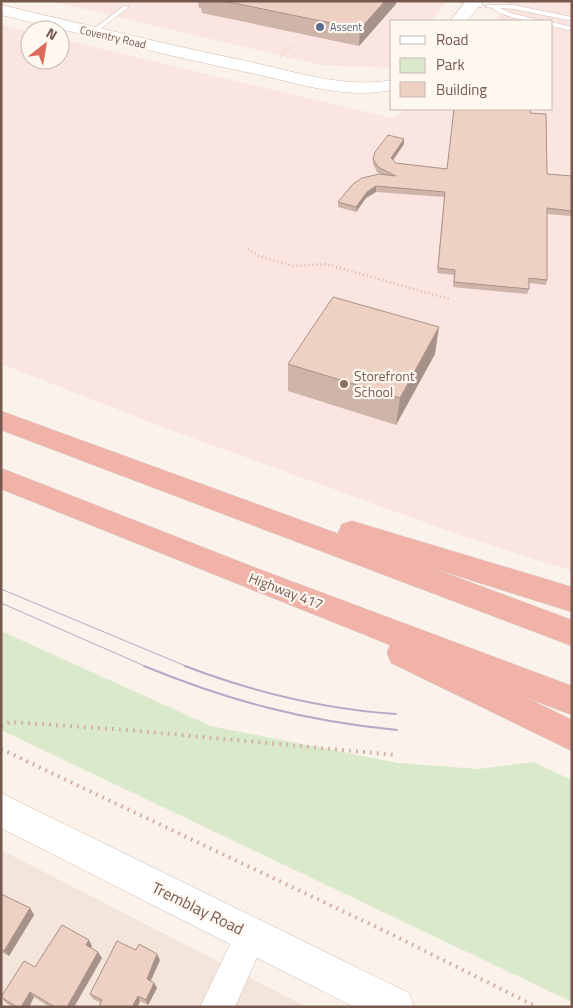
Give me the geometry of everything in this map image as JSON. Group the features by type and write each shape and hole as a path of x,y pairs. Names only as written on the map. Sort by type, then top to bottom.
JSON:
{"highway":[{"path":"1,420 572,633"},
{"path":"90,452 572,600"},
{"name":"Highway 417","path":"1,478 246,576 572,701"},
{"path":"246,576 572,736"}],"main road":[{"path":"459,20 478,3"},
{"path":"477,20 478,3"},
{"name":"Coventry Road","path":"1,10 224,64 249,66 350,88 374,88 390,85"},
{"name":"Coventry Road","path":"224,64 242,72 335,95 358,98 390,97"},
{"name":"Tremblay Road","path":"1,810 395,1007"}],"street":[{"path":"217,1007 251,935"}],"lane":[{"path":"478,3 514,7 572,19"},
{"path":"478,3 509,14 536,20"},
{"path":"92,32 126,7"},
{"path":"553,24 572,29"}],"path":[{"path":"275,61 292,45"},
{"path":"248,249 259,256 293,266 326,264 449,300"},
{"path":"1,726 10,722 127,730 396,756"},
{"path":"1,750 391,934 537,1007"}],"shaded area":[{"path":"51,1 447,1 432,20 390,20 390,68 320,65"},
{"path":"510,1 572,1 572,571 462,536 165,428 1,364 1,25 20,30 20,70 70,70 70,41 392,118 407,110 553,110 553,20 496,20"},
{"path":"1,850 307,1007 1,1007"}],"green space":[{"path":"1,631 211,726 398,763 478,769 533,762 572,780 572,1002 1,730"}],"building":[{"path":"224,1 385,1 360,29"},
{"path":"454,110 530,110 530,113 546,114 547,174 572,176 572,211 547,208 547,280 529,278 529,289 454,282 455,270 438,268 445,192 376,186 367,192 356,207 338,202 353,184 362,178 379,174 396,176 378,167 373,159 375,152 388,135 404,139 391,158 396,163 447,169"},
{"path":"333,297 439,327 400,398 288,364"},
{"path":"1,894 30,908 4,951 1,949"},
{"path":"62,925 89,940 86,945 98,952 67,1007 55,1007 30,992 21,1007 17,1007 1,997 24,961 35,967"},
{"path":"117,941 136,950 139,944 157,954 147,979 154,983 146,1000 138,996 132,1007 99,1007 102,1000 90,994"}],"tram line":[{"path":"1,589 188,667"},
{"path":"1,603 147,667"},
{"path":"144,666 206,689 268,708 331,721 397,730"},
{"path":"185,666 236,684 289,698 342,708 396,714"}],"place":[{"name":"Assent","path":"320,27"},
{"name":"Storefront School","path":"344,384"}]}
